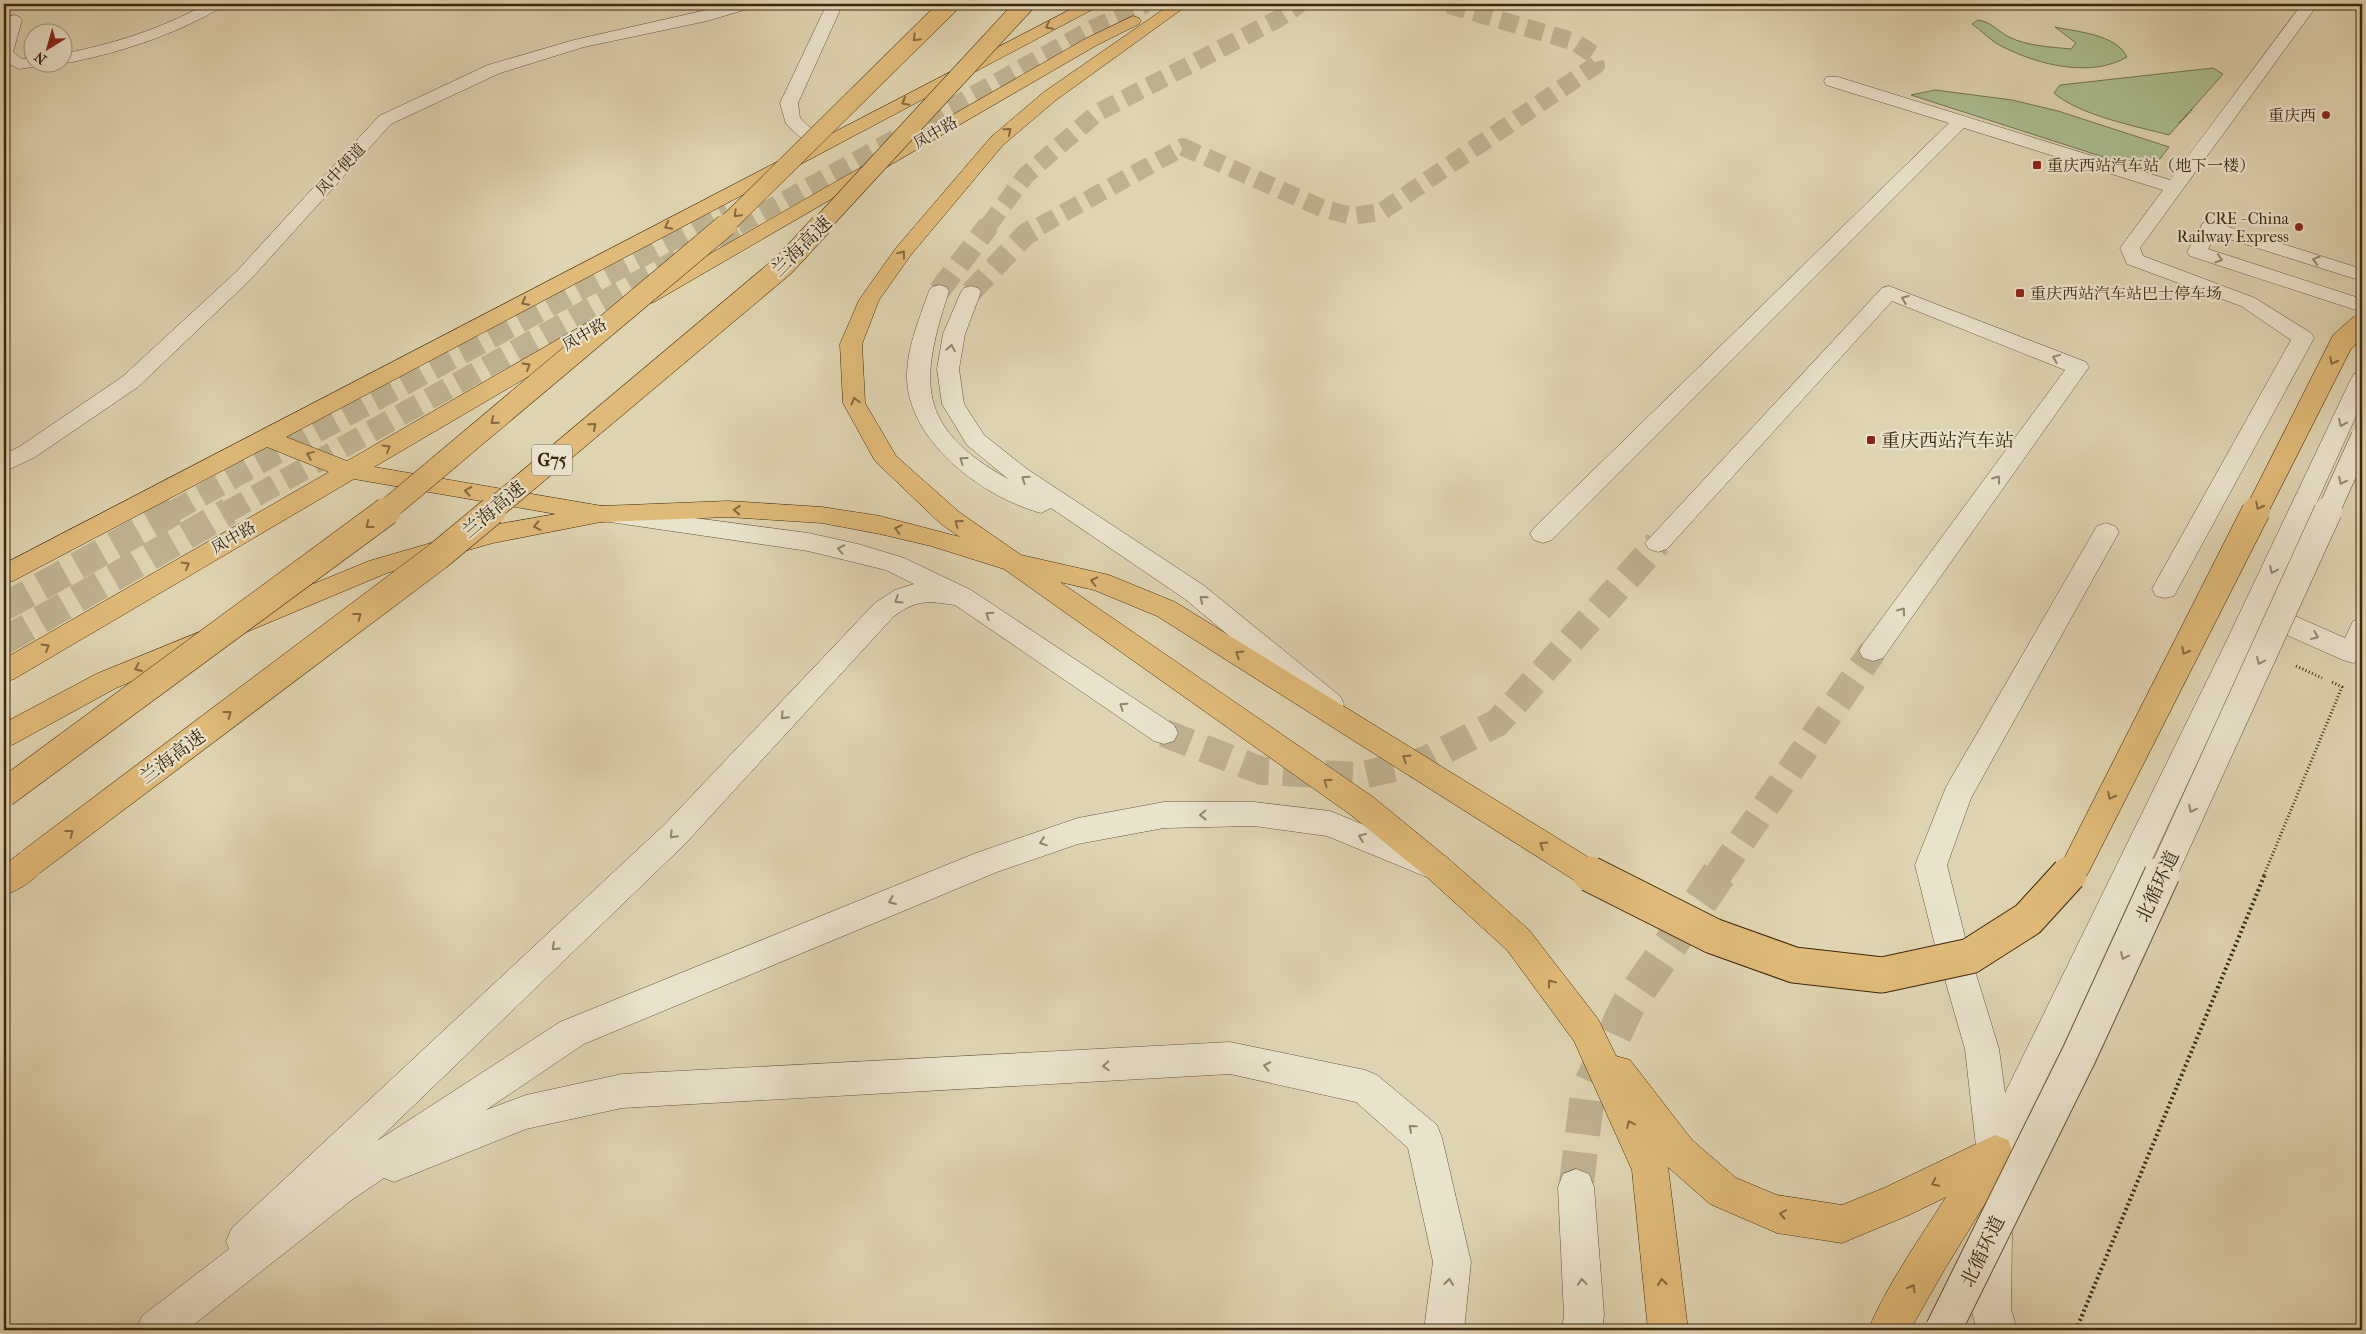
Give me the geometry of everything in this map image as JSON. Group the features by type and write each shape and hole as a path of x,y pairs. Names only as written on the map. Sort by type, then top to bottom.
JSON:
{"main road":[{"name":"兰海高速","path":"4,882 438,556 784,265 1025,4"},
{"path":"4,575 1092,4"},
{"name":"凤中路","path":"4,672 347,470 1091,42 1168,4"},
{"path":"1181,4 1050,96 997,141 903,252 869,300 851,344 854,403 886,461 950,518 1362,806 1439,869 1518,940 1679,1153 1723,1191 1777,1214 1842,1224 1896,1202 1995,1153"},
{"path":"4,794 371,524 714,236 948,5"},
{"path":"4,736 106,681 378,567 494,534 602,514 728,509 822,515 889,527 1012,562 1100,582 1166,609 1585,871 1713,936 1794,965 1882,975 1970,956 2028,918 2076,866 2342,342 2362,324"},
{"path":"267,438 347,470 602,514"},
{"path":"1586,1030 1650,1170 1668,1330"},
{"path":"1888,1330 1928,1258 1995,1153"}],"street":[{"path":"72,57 95,53 152,35 217,4"},
{"name":"凤中便道","path":"4,464 27,452 130,382 244,275 385,120 494,69 580,43 707,16 749,4"},
{"path":"820,146 792,120 789,103 833,8 832,4"},
{"path":"2165,588 2303,338 2248,302 2134,260 2130,248 2173,187 2310,4"},
{"path":"14,20 4,53 19,64 22,64"},
{"path":"1832,81 2173,187"},
{"path":"1543,534 1960,122"},
{"path":"2362,274 2210,227 2197,252 2362,306"},
{"path":"939,291 925,333 918,374 924,414 950,451 1000,486 1130,547"},
{"path":"971,292 954,334 948,369 952,404 975,440 1019,475 1130,547 1194,592 1362,730"},
{"path":"1658,543 1889,292 2078,367 1873,651"},
{"path":"1995,1153 2362,379"},
{"name":"北循环道","path":"1943,1330 2079,1055 2362,437"},
{"path":"602,514 808,542 858,553 895,564 962,597 1164,733"},
{"path":"1997,1330 1991,1309 1995,1153 1982,1049 1951,945 1931,865 1957,796 2106,532"},
{"path":"152,1330 675,834 884,610 901,597 922,592 962,597"},
{"path":"2254,610 2353,653 2362,628"},
{"path":"156,1330 340,1186 572,1033 987,862 1078,831 1164,815 1254,814 1330,824 1439,869"},
{"path":"340,1186 526,1112 622,1091 1230,1058 1365,1087 1424,1138 1452,1262 1444,1330"},
{"path":"1576,1187 1584,1315 1582,1330"}],"path":[{"path":"2179,123 2192,110"}],"green space":[{"path":"1978,20 1987,23 2016,40 2047,47 2071,49 2076,43 2055,27 2095,35 2114,43 2122,49 2127,57 2097,67 2065,67 2049,64 1999,45 1972,24"},
{"path":"2213,68 2223,74 2169,135 2092,114 2065,101 2054,93 2060,85"},
{"path":"1935,90 2012,100 2058,111 2169,147 2150,172 1911,95"}],"tunnel":[{"path":"738,226 1090,30 1146,4"},
{"path":"988,226 1026,175 1097,113 1276,20 1300,4"},
{"path":"1040,226 1183,147 1324,209 1352,216 1381,212 1596,65 1593,54 1575,42 1446,4"},
{"path":"697,226 727,210"},
{"path":"172,512 699,225"},
{"path":"227,512 740,225"},
{"path":"939,291 989,225"},
{"path":"971,292 1026,234 1042,225"},
{"path":"4,607 175,511"},
{"path":"4,641 229,511"},
{"path":"1164,733 1262,771 1358,776 1424,761 1497,723 1658,543"},
{"path":"1718,875 1873,651"},
{"path":"1576,1187 1588,1091 1627,1007 1719,874"}],"place":[{"name":"重庆西","path":"2326,115"},
{"name":"重庆西站汽车站（地下一楼）","path":"2037,165"},
{"name":"CRE - China Railway Express","path":"2299,227"},
{"name":"重庆西站汽车站巴士停车场","path":"2020,293"},
{"name":"重庆西站汽车站","path":"1871,440"}]}
